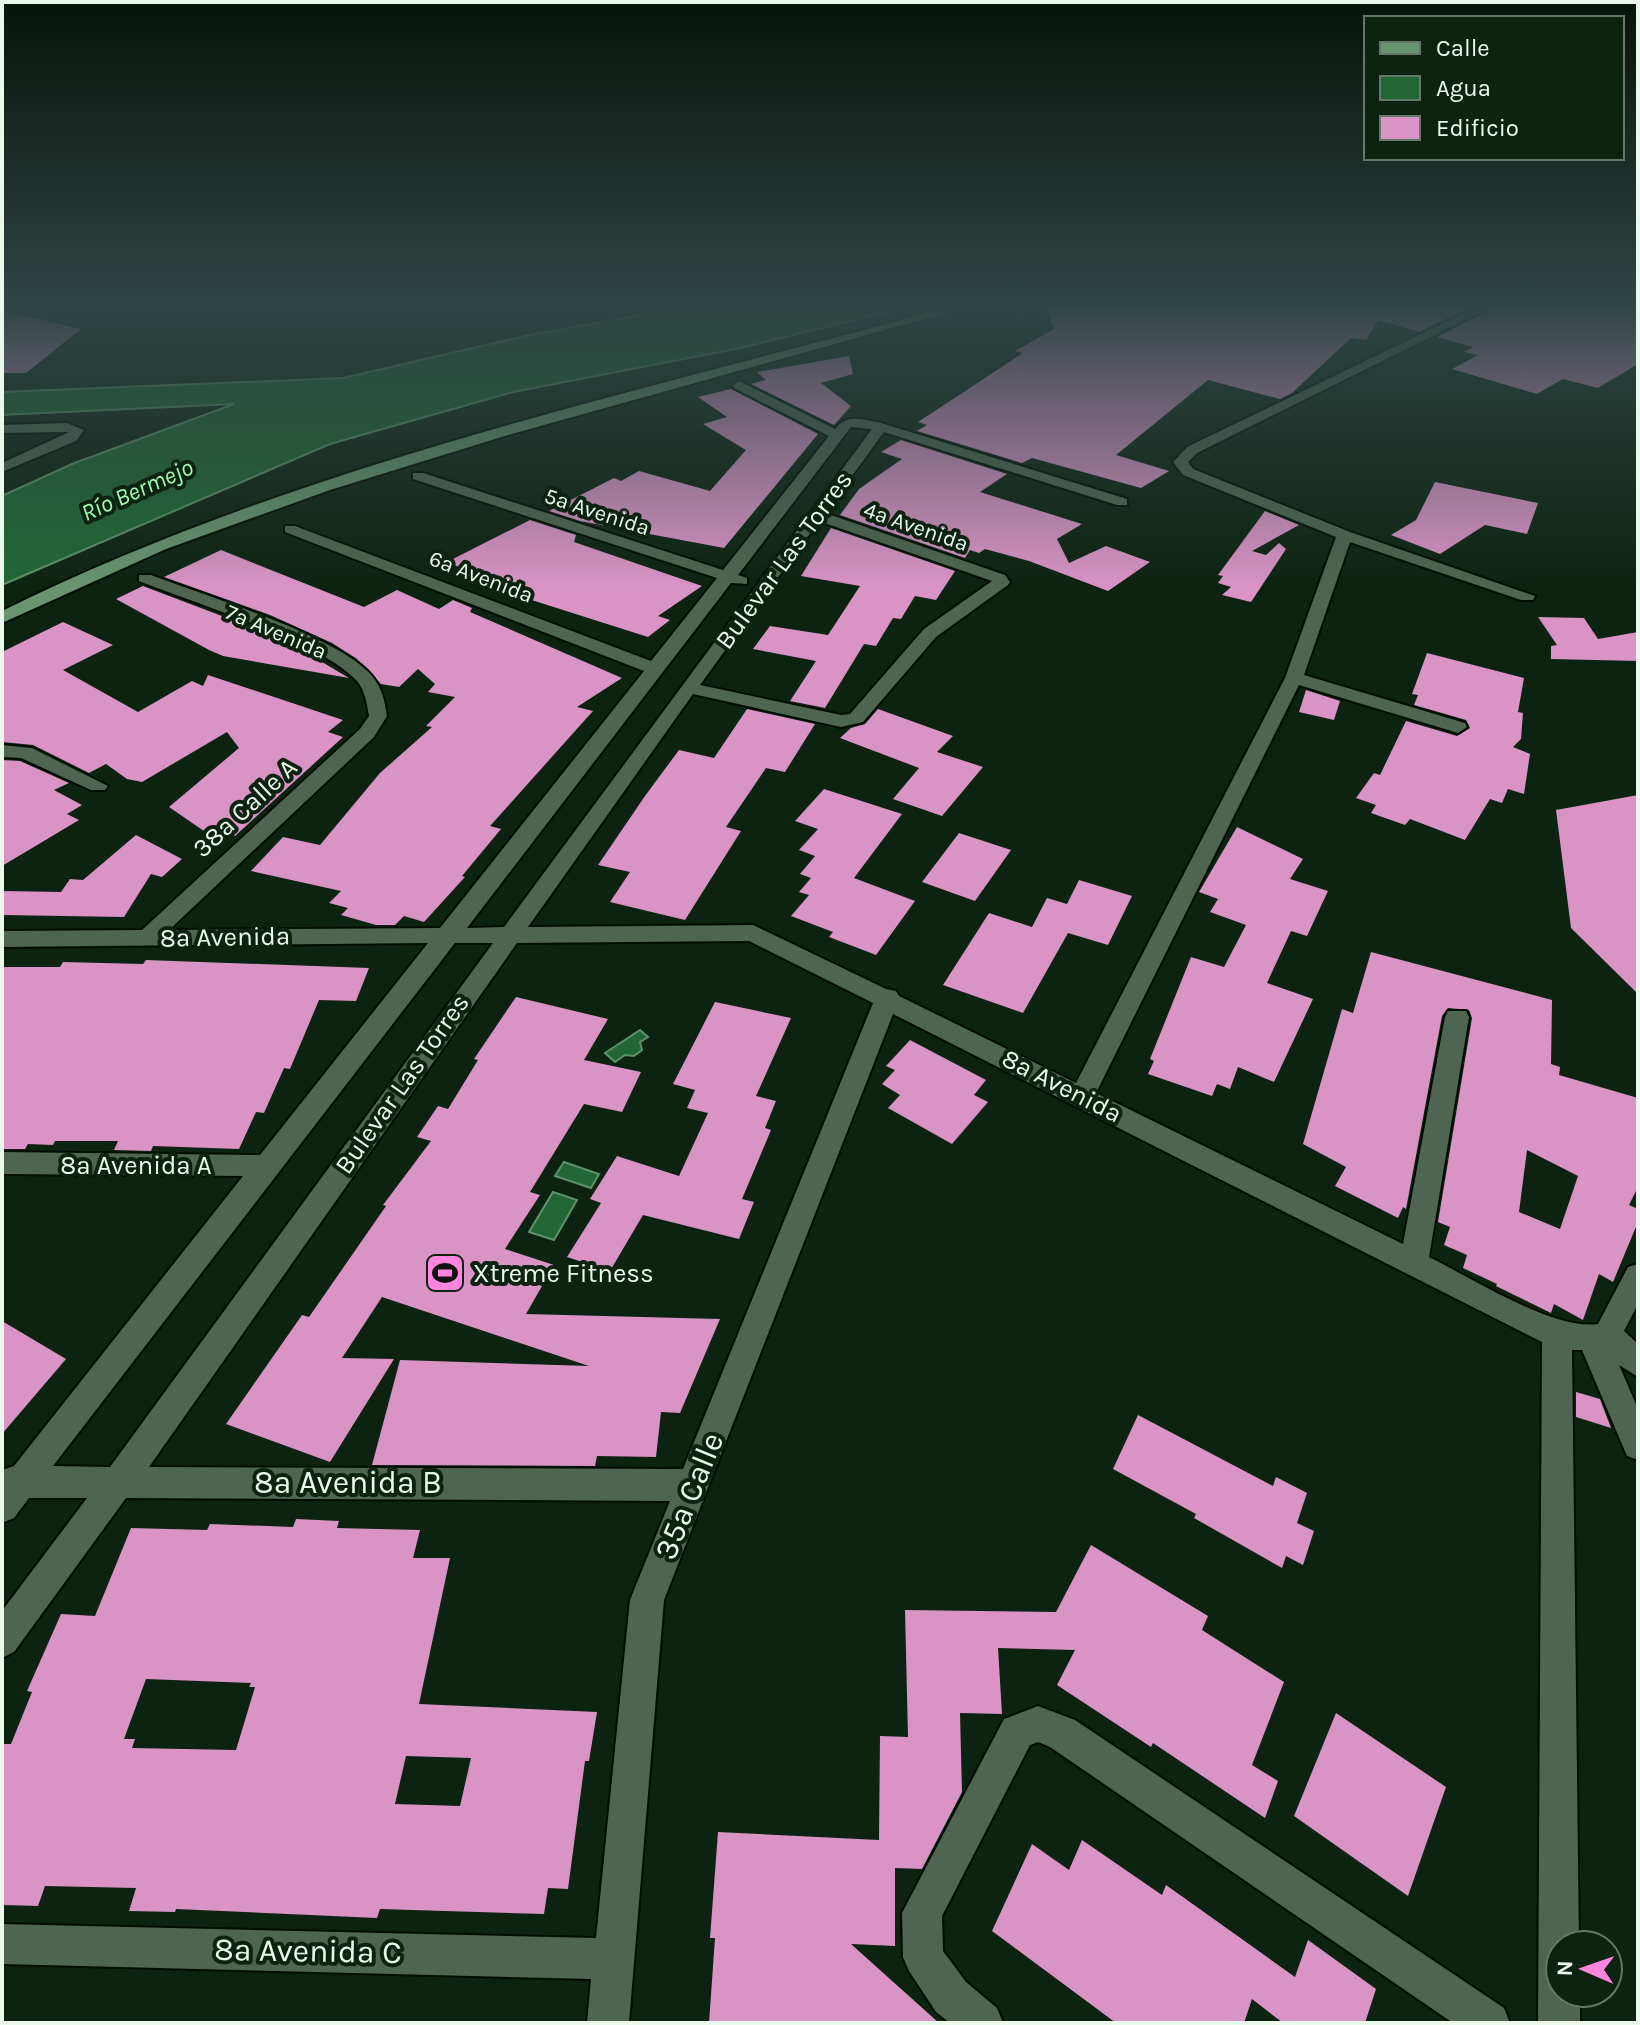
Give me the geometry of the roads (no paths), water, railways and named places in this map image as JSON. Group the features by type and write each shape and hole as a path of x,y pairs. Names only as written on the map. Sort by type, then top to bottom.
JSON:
{"main road":[{"path":"2,618 200,528 346,478 619,398"}],"street":[{"path":"765,398 837,435"},
{"path":"1297,398 1192,450 1180,462 1188,472 1345,535 1527,596"},
{"name":"Bulevar Las Torres","path":"2,1640 121,1481 508,935 881,427 854,422 846,424 269,1166 8,1490"},
{"path":"2,429 67,427 77,430 71,438 2,468"},
{"path":"881,427 1122,502"},
{"name":"5a Avenida","path":"418,476 727,578 763,586"},
{"name":"4a Avenida","path":"691,688 841,721 866,711 930,633 1002,582 999,578 815,515"},
{"name":"6a Avenida","path":"290,529 655,669"},
{"path":"1082,1096 1294,678 1345,535"},
{"name":"7a Avenida","path":"145,578 330,653 363,677 376,700 378,716"},
{"path":"1294,678 1458,727"},
{"name":"38a Calle A","path":"147,938 367,733 378,716"},
{"path":"618,719 663,727"},
{"path":"2,751 25,752 98,786"},
{"name":"8a Avenida","path":"2,939 753,933 888,997 1413,1266 1557,1335 1600,1336"},
{"name":"35a Calle","path":"608,2023 647,1600 888,997"},
{"path":"1413,1266 1457,1017"},
{"name":"8a Avenida A","path":"2,1163 269,1166"},
{"path":"1600,1336 1638,1276"},
{"path":"1557,1335 1559,2023"},
{"path":"1600,1336 1638,1363"},
{"path":"1600,1336 1638,1445"},
{"name":"8a Avenida B","path":"8,1490 121,1481 694,1485"},
{"path":"982,2023 951,1997 923,1957 922,1913 1017,1732 1038,1724 1062,1733 1489,2023"},
{"name":"8a Avenida C","path":"2,1944 614,1959"}],"water":[{"name":"Río Bermejo","path":"2,398 490,398 330,444 2,585 2,496 72,464 234,404 2,415"},
{"path":"640,1030 648,1037 640,1042 642,1050 634,1056 625,1055 615,1062 605,1053"},
{"path":"564,1162 599,1174 591,1188 555,1176"},
{"path":"553,1192 577,1200 554,1240 529,1232"}],"place":[{"name":"Xtreme Fitness","path":"445,1273"}]}
